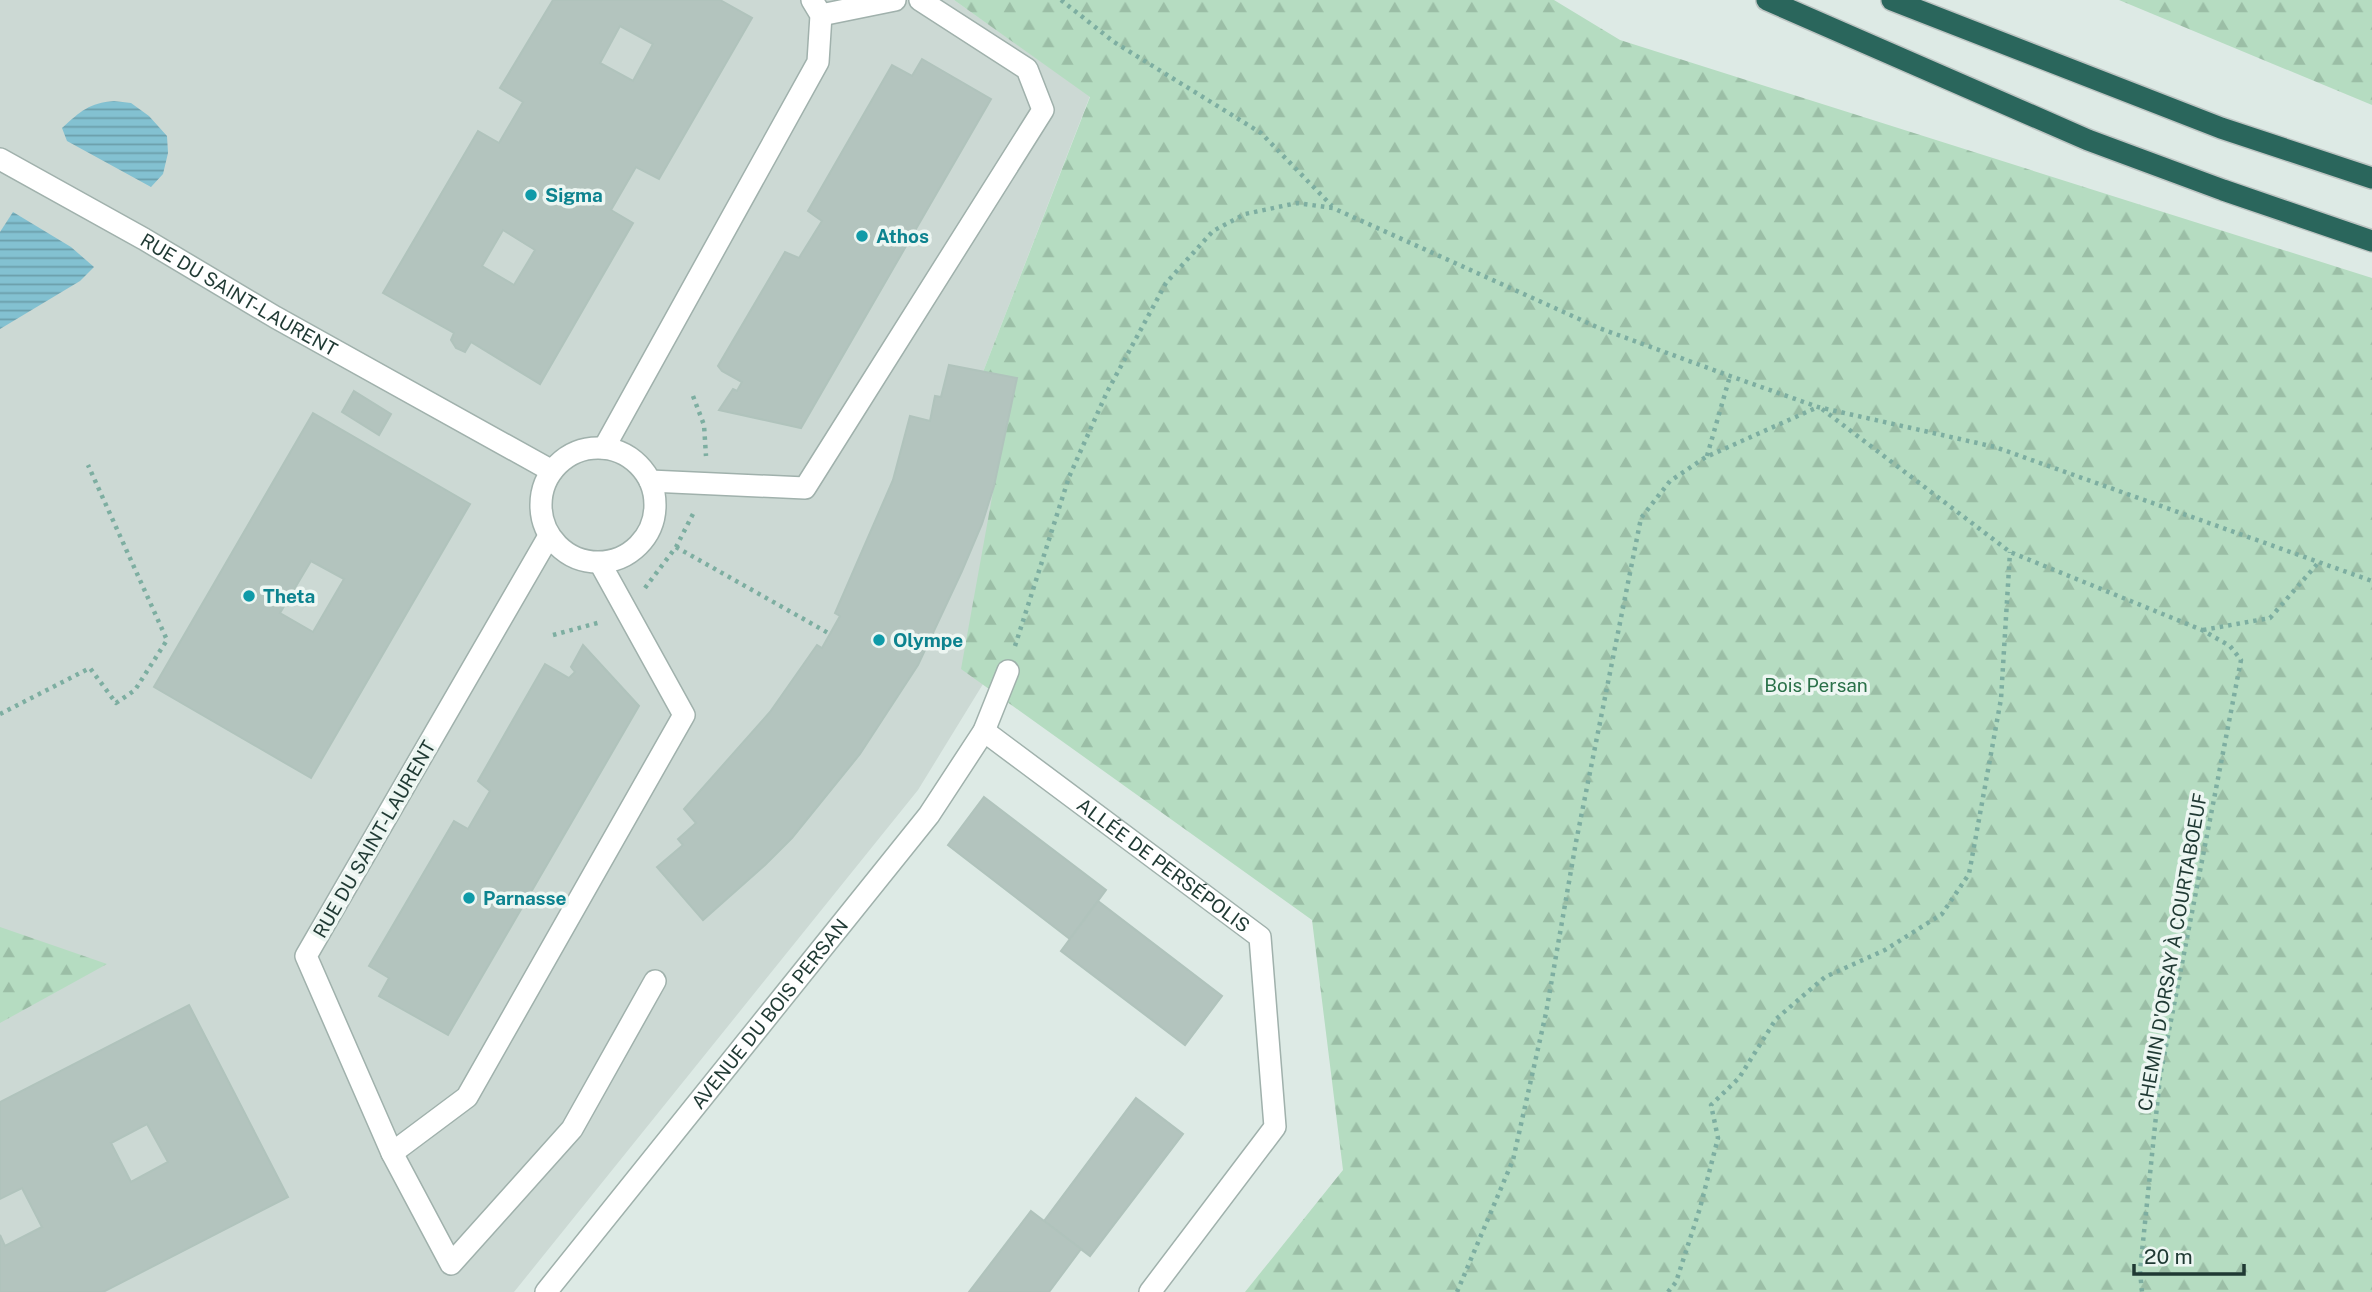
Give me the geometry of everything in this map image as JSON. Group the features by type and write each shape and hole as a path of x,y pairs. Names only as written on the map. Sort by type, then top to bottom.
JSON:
{"highway":[{"path":"1767,0 2088,140 2372,241"},
{"path":"1892,0 2221,128 2372,178"}],"street":[{"path":"604,448 818,62 817,7 895,0"},
{"path":"650,481 805,488 1043,110 1027,69 920,0"},
{"name":"RUE DU SAINT-LAURENT","path":"0,159 144,239 275,317 552,471"},
{"path":"604,448 623,453 639,465 650,481 655,500 654,518 647,536 634,550 618,559 600,563 580,560 563,551 549,536 542,521 541,503 544,486 552,471 566,457 584,449 604,448"},
{"name":"RUE DU SAINT-LAURENT","path":"549,536 306,956 392,1153 451,1264 572,1129 655,981"},
{"path":"392,1153 467,1097 684,715 600,563"},
{"name":"AVENUE DU BOIS PERSAN","path":"547,1292 929,815 984,731 1008,671"},
{"name":"ALLÉE DE PERSÉPOLIS","path":"984,731 1259,937 1275,1127 1150,1292"}],"path":[{"path":"1061,0 1114,42 1261,132 1334,208"},
{"path":"1008,671 1069,477 1107,392 1166,283 1213,231 1245,214 1297,203 1334,208 1599,328 1818,407 1995,447 2372,581"},
{"path":"1706,457 1731,376"},
{"path":"553,635 590,627 626,611 676,547 708,484 704,425 693,396"},
{"path":"1457,1292 1513,1160 1546,1013 1576,842 1641,518 1670,481 1706,457 1818,407"},
{"path":"1818,407 2010,552 2202,630 2270,618 2319,562"},
{"path":"0,714 90,668 116,703 135,690 167,640 88,465"},
{"path":"676,547 830,634"},
{"path":"1668,1292 1676,1282 1700,1208 1718,1138 1711,1105 1739,1078 1776,1020 1825,977 1885,950 1942,914 1969,874 2001,699 2010,552"},
{"name":"CHEMIN D'ORSAY À COURTABOEUF","path":"2142,1292 2140,1271 2160,1077 2241,660 2230,646 2202,630"}],"shaded area":[{"path":"0,0 954,0 1090,96 983,372 1017,378 994,486 983,684 918,790 514,1292 0,1292"}],"green space":[{"name":"Bois Persan","path":"954,0 1554,0 1620,40 2372,278 2372,1292 1245,1292 1343,1170 1312,920 961,669 994,486 1017,379 983,372 1090,97"},
{"path":"2119,0 2372,0 2372,105"},
{"path":"0,927 107,964 0,1023"}],"water":[{"path":"114,101 131,103 149,116 167,136 168,153 163,174 151,187 67,141 62,128 86,109"},
{"path":"13,212 71,247 94,267 80,281 0,329 0,232"}],"building":[{"name":"Sigma","path":"553,0 720,0 752,18 659,179 636,167 611,210 633,223 540,384 471,342 465,352 456,348 451,340 454,333 383,293 478,131 499,143 523,102 500,88","holes":["620,26 653,44 633,81 600,63","503,230 535,250 514,285 482,266"]},
{"name":"Athos","path":"922,59 991,99 801,428 719,410 733,389 737,391 742,382 718,366 785,252 799,258 822,221 808,211 892,65 912,76"},
{"name":"Olympe","path":"949,365 1017,378 994,486 982,524 962,571 918,665 860,754 792,838 703,920 657,867 683,845 678,839 696,823 684,809 770,712 817,645 822,648 840,616 835,613 893,480 910,416 930,421 935,396 941,397"},
{"path":"354,391 391,414 379,435 342,412"},
{"name":"Theta","path":"313,413 470,504 311,778 154,687","holes":["311,561 344,579 313,632 280,613"]},
{"name":"Parnasse","path":"583,645 639,706 448,1035 379,996 389,978 369,966 454,821 468,829 490,791 478,781 545,664 569,678 575,672 571,667"},
{"path":"984,797 1106,890 1070,939 948,845"},
{"path":"1098,901 1222,996 1185,1045 1061,951"},
{"path":"189,1005 288,1197 103,1292 0,1292 0,1235 5,1246 42,1227 22,1188 0,1199 0,1102","holes":["147,1124 168,1162 131,1182 111,1143"]},
{"path":"1136,1098 1183,1134 1090,1256 1044,1221"},
{"path":"1031,1211 1081,1249 1049,1292 969,1292"}],"place":[{"name":"Sigma","path":"531,195"},
{"name":"Athos","path":"862,236"},
{"name":"Theta","path":"249,596"},
{"name":"Olympe","path":"879,640"},
{"name":"Parnasse","path":"469,898"}]}
